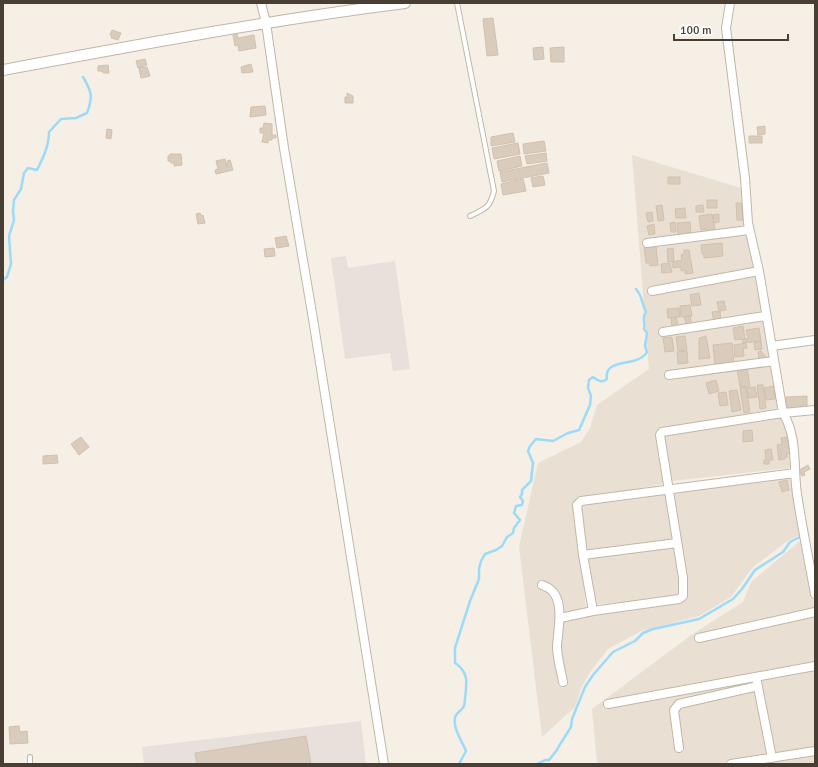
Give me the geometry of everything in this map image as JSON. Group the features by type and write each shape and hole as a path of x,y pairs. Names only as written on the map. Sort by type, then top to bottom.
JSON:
{"street":[{"path":"261,3 266,24 284,148 314,319 384,764"},
{"path":"3,70 343,11 405,3"},
{"path":"730,3 726,28 745,178 749,230 759,271 765,316 772,346 783,413 790,428 795,461 797,492 815,594"},
{"path":"647,243 749,230"},
{"path":"652,291 759,271"},
{"path":"663,332 765,316"},
{"path":"772,346 815,340"},
{"path":"669,375 774,361"},
{"path":"560,618 593,611 679,599 684,594 683,578 660,435 662,432 783,413 815,410"},
{"path":"593,611 583,555 577,505 579,502 795,473"},
{"path":"583,555 677,543"},
{"path":"542,585 550,589 556,595 558,601 560,618 557,646 563,682"},
{"path":"699,638 815,612"},
{"path":"608,704 815,666"},
{"path":"756,677 772,758"},
{"path":"679,748 674,710 676,706 679,704 758,686"},
{"path":"731,764 815,751"}],"lane":[{"path":"458,3 494,191 492,202 487,208 470,216"},
{"path":"30,757 30,764"}],"shaded area":[{"path":"632,155 741,188 779,408 658,431 667,483 576,501 586,609 685,600 684,576 672,487 789,473 801,535 789,540 753,567 731,597 699,616 641,631 608,649 590,672 582,686 575,707 542,737 519,547 538,463 581,442 590,428 597,405 649,369"},
{"path":"346,256 348,268 395,261 410,369 393,371 390,353 345,359 331,258"},
{"path":"781,414 788,425 793,463 788,468 672,481 662,434"},
{"path":"667,488 676,540 585,552 579,504"},
{"path":"801,540 815,607 815,748 717,764 597,764 592,709 694,633 743,602 751,582"},
{"path":"676,545 682,596 590,605 585,557"},
{"path":"361,721 366,764 144,764 142,747"},
{"path":"815,753 815,764 747,764"}],"building":[{"path":"493,18 498,55 487,56 483,19"},
{"path":"112,30 121,33 118,40 111,38 112,36 110,35"},
{"path":"237,34 238,38 254,35 256,48 239,51 238,45 235,46 233,35"},
{"path":"543,47 544,59 534,60 533,48"},
{"path":"564,47 564,62 551,62 550,48"},
{"path":"145,59 147,65 138,68 136,61"},
{"path":"251,64 253,72 242,73 241,67"},
{"path":"108,65 109,73 98,71 98,66"},
{"path":"147,67 150,76 141,78 139,68"},
{"path":"347,93 353,96 353,103 345,103"},
{"path":"265,106 266,115 250,117 251,107"},
{"path":"264,123 272,124 272,135 276,135 276,138 268,140 268,143 262,142 264,133 260,133 260,128 263,128"},
{"path":"765,126 765,134 758,135 757,127"},
{"path":"107,129 112,130 111,139 106,138"},
{"path":"513,133 515,142 491,146 491,137"},
{"path":"749,136 762,136 762,143 749,143"},
{"path":"544,141 546,151 524,154 523,144"},
{"path":"518,143 520,154 494,159 492,148"},
{"path":"546,153 547,161 527,164 525,156"},
{"path":"170,154 181,154 182,165 174,166 174,163 168,161 168,156 170,156"},
{"path":"520,156 522,166 499,171 497,161"},
{"path":"225,159 227,167 227,161 230,160 233,170 216,174 215,170 218,169 216,161"},
{"path":"547,163 549,173 502,182 500,172"},
{"path":"543,176 545,185 533,187 531,178"},
{"path":"668,177 680,177 680,184 668,184"},
{"path":"523,179 526,191 503,195 501,184"},
{"path":"707,200 717,200 717,208 707,208"},
{"path":"736,203 742,203 743,220 737,220"},
{"path":"662,205 664,220 658,221 656,206"},
{"path":"703,205 704,212 696,212 696,206"},
{"path":"685,208 686,218 676,218 675,209"},
{"path":"652,212 653,221 648,222 646,213"},
{"path":"200,213 201,216 203,215 205,223 198,224 196,214"},
{"path":"712,214 715,230 701,230 699,216"},
{"path":"719,214 719,222 714,223 713,215"},
{"path":"675,222 676,232 671,232 670,223"},
{"path":"690,222 691,233 688,233 688,235 678,236 677,223"},
{"path":"654,224 655,234 649,235 647,226"},
{"path":"286,236 289,246 277,248 275,238"},
{"path":"722,243 723,256 704,258 701,245"},
{"path":"656,246 658,265 650,266 650,263 646,263 644,247"},
{"path":"274,248 275,256 265,257 264,249"},
{"path":"673,248 674,261 668,262 667,249"},
{"path":"684,250 689,250 693,273 685,274 685,270 681,271 681,267 673,268 672,262 682,260 681,255 684,253"},
{"path":"670,263 672,272 662,273 661,264"},
{"path":"699,293 701,305 692,306 690,295"},
{"path":"724,301 726,310 719,311 717,302"},
{"path":"690,305 692,316 681,317 680,306"},
{"path":"679,308 680,317 668,318 667,309"},
{"path":"720,311 721,321 714,322 712,312"},
{"path":"690,316 692,324 686,324 684,317"},
{"path":"676,317 678,326 672,327 671,318"},
{"path":"743,326 745,339 735,340 733,328"},
{"path":"759,328 761,341 743,343 743,339 748,339 746,330"},
{"path":"685,336 687,350 678,351 676,337"},
{"path":"706,336 710,358 699,359 699,338"},
{"path":"672,337 674,351 665,352 663,338"},
{"path":"761,341 762,349 755,350 754,343"},
{"path":"732,343 734,364 715,365 713,345"},
{"path":"746,343 747,348 743,348 744,356 735,357 734,345"},
{"path":"687,351 688,363 678,364 677,352"},
{"path":"761,351 766,357 765,360 759,360 758,352"},
{"path":"747,368 750,386 740,387 737,369"},
{"path":"716,380 719,391 709,394 706,383"},
{"path":"757,385 763,385 766,408 760,409"},
{"path":"774,386 775,399 766,400 764,388"},
{"path":"746,387 750,412 744,413 740,388"},
{"path":"755,387 757,397 748,398 747,388"},
{"path":"737,390 741,410 732,412 729,391"},
{"path":"726,392 728,405 720,406 718,393"},
{"path":"807,396 807,408 787,410 786,397"},
{"path":"752,430 753,441 743,442 743,431"},
{"path":"81,437 89,447 79,455 71,444"},
{"path":"787,437 790,453 787,454 785,459 779,460 777,445 782,444 781,438"},
{"path":"771,449 773,460 769,460 769,464 764,464 764,460 766,460 765,450"},
{"path":"57,455 58,463 43,464 43,456"},
{"path":"808,465 810,469 804,472 805,475 802,476 799,470"},
{"path":"787,480 789,490 782,492 779,482"},
{"path":"19,726 20,732 27,731 28,743 10,744 9,727"},
{"path":"306,736 311,764 197,764 195,753"}],"waterway":[{"path":"3,280 7,277 11,264 9,236 14,220 14,200 21,189 24,173 28,168 37,170 47,147 49,132 61,119 76,118 87,113 91,95 83,77"},
{"path":"459,764 466,751 455,726 455,718 464,706 466,680 463,671 455,663 455,648 470,601 479,579 481,561 485,554 502,546 507,537 513,533 514,528 520,520 514,513 516,506 522,505 523,501 520,497 522,490 531,481 533,463 528,451 530,446 536,439 553,441 568,433 579,430 590,405 591,396 588,388 589,380 593,377 597,380 603,381 607,379 607,372 610,368 643,357 647,352 645,346 647,333 644,329 644,318 646,312 640,295 636,289"},
{"path":"537,764 545,760 549,760 557,750 571,727 572,719 585,687 593,675 613,652 635,641 643,633 653,629 699,619 733,599 755,570 783,552 790,542 800,537"}]}
